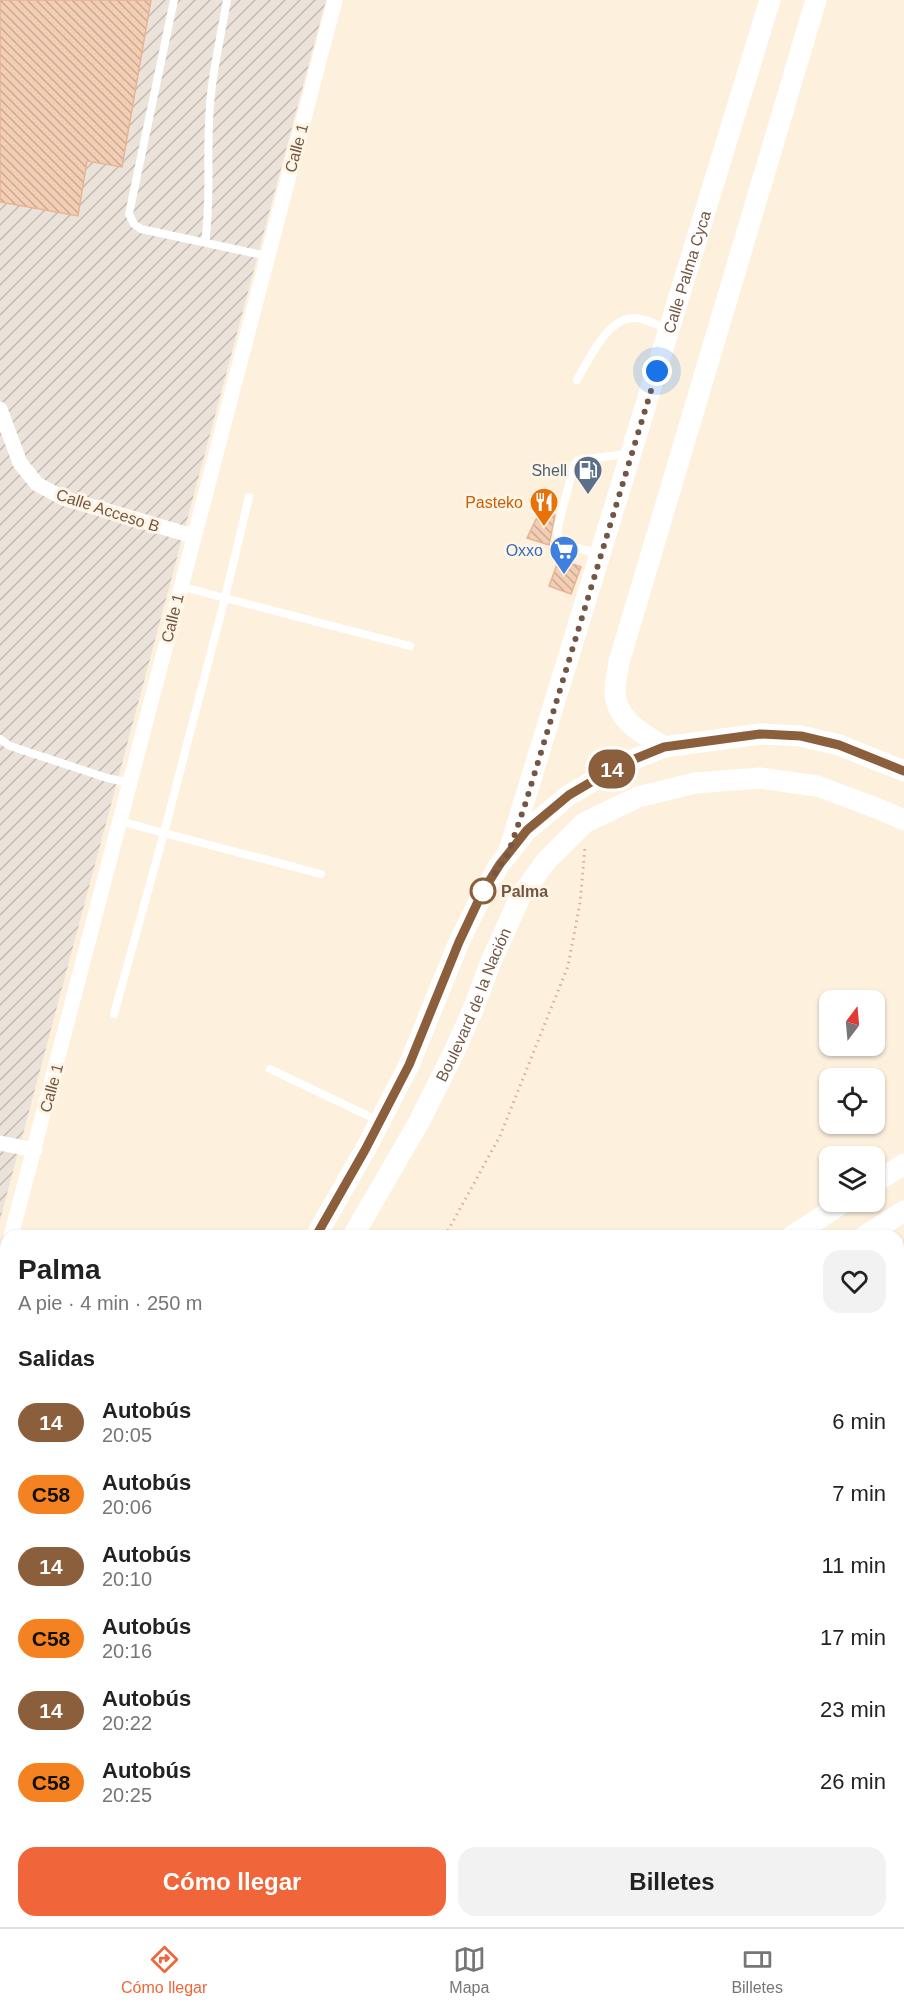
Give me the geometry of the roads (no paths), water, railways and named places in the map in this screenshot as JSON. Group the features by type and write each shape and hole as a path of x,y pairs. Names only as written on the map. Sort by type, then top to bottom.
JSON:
{"main road":[{"name":"Calle Palma Cyca","path":"508,854 770,0"},
{"path":"664,747 629,724 617,706 615,691 619,662 816,0"},
{"name":"Boulevard de la Nación","path":"319,1230 409,1065 459,942 483,891 527,830 569,795 620,765 664,747 760,734 801,736 839,745 904,771"},
{"name":"Boulevard de la Nación","path":"356,1230 419,1122 455,1050 520,897 547,860 584,823 638,798 695,783 760,778 817,786 904,820"},
{"path":"885,1176 904,1164"},
{"path":"874,1230 904,1211"},
{"path":"801,1230 829,1212"}],"street":[{"name":"Calle 1","path":"13,1230 335,0"},
{"name":"Calle Acceso B","path":"0,408 4,432 20,463 37,484 63,498 193,536"},
{"path":"0,1143 35,1150"}],"lane":[{"path":"174,0 129,214 134,224 141,229 267,256"},
{"path":"205,242 209,214 211,89 227,0"},
{"path":"576,380 607,331 621,321 639,318 669,330"},
{"path":"601,554 576,548 560,540 556,531 574,465 579,460 632,454"},
{"path":"114,1014 164,833 249,497"},
{"path":"180,586 410,646"},
{"path":"0,739 10,746 107,778 130,783"},
{"path":"120,821 321,873"},
{"path":"270,1069 380,1122"}],"place":[{"name":"Shell","path":"588,496"},
{"name":"Pasteko","path":"544,528"},
{"name":"Oxxo","path":"564,576"},
{"name":"Palma","path":"483,891"}]}
